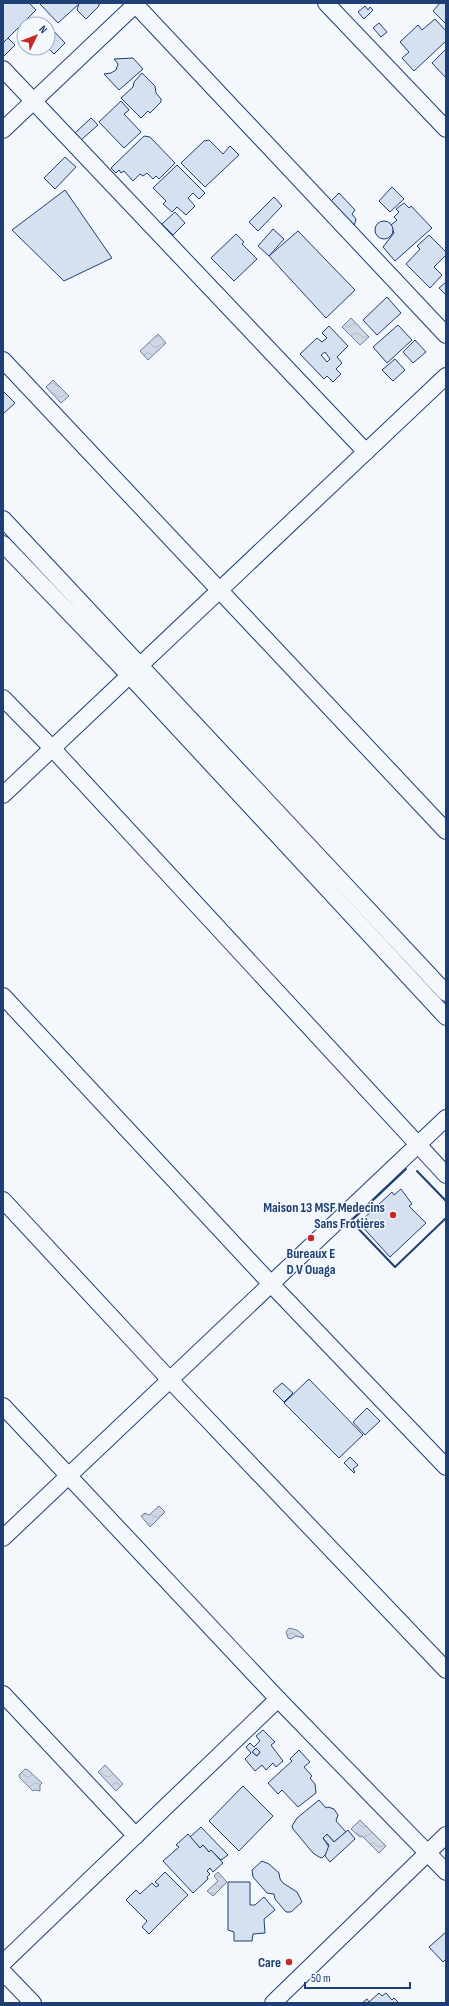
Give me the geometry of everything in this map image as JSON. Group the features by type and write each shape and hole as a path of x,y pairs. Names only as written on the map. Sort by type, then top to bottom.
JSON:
{"street":[{"path":"3,130 135,3 446,336"},
{"path":"326,3 446,129"},
{"path":"3,69 366,452"},
{"path":"3,360 446,831"},
{"path":"3,795 446,376"},
{"path":"3,520 135,671 446,1017"},
{"path":"3,544 135,671 446,993"},
{"path":"3,698 52,748 446,1175"},
{"path":"3,996 271,1284 446,1468"},
{"path":"3,1538 446,1118"},
{"path":"3,1200 170,1380 446,1670"},
{"path":"3,1406 278,1699 446,1872"},
{"path":"3,1694 136,1836"},
{"path":"3,1963 278,1699"},
{"path":"282,2000 446,1835"},
{"path":"3,1972 33,2003"}],"water":[{"path":"351,318 369,337 360,345 342,327"},
{"path":"158,334 166,343 148,360 140,351"},
{"path":"53,380 69,396 61,403 46,387"},
{"path":"159,1506 165,1512 150,1527 141,1516 145,1513 149,1515"},
{"path":"289,1628 297,1630 304,1636 303,1638 296,1636 291,1639 288,1638 286,1632"},
{"path":"105,1765 123,1784 116,1791 98,1772"},
{"path":"25,1769 42,1783 40,1785 40,1791 33,1791 20,1778 19,1775"},
{"path":"360,1820 386,1846 379,1853 362,1836 360,1837 351,1829"},
{"path":"218,1872 227,1882 213,1896 207,1891 218,1881 214,1876"}],"building":[{"path":"3,3 29,3 36,10 30,16 16,16 16,30 3,43"},
{"path":"79,3 99,3 99,6 86,19 77,10"},
{"path":"440,3 446,3 446,24 433,11"},
{"path":"40,4 79,4 58,23 56,21 56,16 51,16"},
{"path":"365,6 368,10 370,7 373,10 364,19 358,12"},
{"path":"435,19 446,31 446,41 414,71 402,58 409,52 400,42 418,25 422,30"},
{"path":"379,23 387,32 381,37 373,28"},
{"path":"56,33 65,43 56,52"},
{"path":"8,38 15,45 3,57 3,43"},
{"path":"446,49 446,78 432,63"},
{"path":"133,58 143,69 119,90 104,74 111,73 116,70 118,64 114,59"},
{"path":"142,73 155,86 156,93 161,99 161,102 150,113 148,111 141,118 121,98 133,87 134,82"},
{"path":"121,101 129,110 124,114 141,132 124,148 99,122"},
{"path":"91,118 98,125 81,140 75,133"},
{"path":"144,136 150,137 175,163 159,179 156,176 153,179 147,173 143,176 140,174 133,181 124,171 121,173 119,170 116,173 111,168"},
{"path":"209,140 223,154 230,146 239,155 205,187 181,163 204,141"},
{"path":"65,157 76,167 55,189 44,178"},
{"path":"177,165 205,193 199,199 193,193 188,198 195,206 186,215 177,207 172,212 163,204 166,201 153,188"},
{"path":"392,187 404,199 390,212 379,201"},
{"path":"65,190 112,258 64,281 12,230"},
{"path":"339,193 355,210 352,214 356,219 354,226 331,201"},
{"path":"274,197 282,206 258,231 249,222"},
{"path":"404,203 409,208 411,206 432,228 395,261 383,247 394,233 391,225 397,220 394,217 399,212 396,209"},
{"path":"175,212 185,223 173,235 162,224"},
{"path":"380,221 388,221 393,226 391,237 388,239 380,239 375,234 375,226"},
{"path":"273,229 284,239 269,256 258,246"},
{"path":"298,231 355,290 326,318 269,256"},
{"path":"236,234 244,242 242,244 257,259 234,281 211,258"},
{"path":"429,235 446,252 446,255 434,267 442,275 430,288 406,264 420,249 417,246"},
{"path":"446,282 446,295 439,288"},
{"path":"387,297 401,313 377,335 363,320"},
{"path":"398,325 412,340 387,363 373,347"},
{"path":"329,326 348,346 337,357 342,363 336,369 341,374 333,382 327,376 324,379 300,354 317,338 322,342 327,338 322,333","holes":["325,352 330,359 327,362 321,355"]},
{"path":"415,340 426,352 413,363 403,352"},
{"path":"395,359 405,370 393,381 382,370"},
{"path":"3,391 15,403 3,414"},
{"name":"Maison 13 MSF Medecins Sans Frotières","path":"401,1189 412,1204 409,1206 426,1223 390,1257 359,1223 392,1192 394,1195"},
{"path":"309,1379 363,1435 339,1458 284,1403"},
{"path":"282,1383 293,1393 284,1402 273,1391"},
{"path":"367,1408 380,1421 365,1435 353,1422"},
{"path":"350,1457 358,1465 353,1469 355,1472 354,1473 344,1463"},
{"path":"263,1730 275,1742 271,1745 283,1761 276,1767 273,1763 266,1770 262,1765 255,1771 245,1759 251,1753 246,1747 250,1743 254,1747 260,1741 256,1736","holes":["256,1748 260,1752 257,1756 252,1752"]},
{"path":"256,1748 260,1752 257,1756 252,1752"},
{"path":"299,1750 310,1762 304,1767 312,1776 310,1778 315,1784 316,1793 298,1807 282,1790 278,1794 268,1783 292,1761 290,1759"},
{"path":"243,1786 273,1816 239,1851 209,1821"},
{"path":"319,1800 326,1808 328,1807 334,1809 338,1815 336,1821 346,1832 334,1842 327,1834 323,1838 329,1847 328,1852 322,1858 313,1853 292,1826 297,1818"},
{"path":"201,1827 228,1855 221,1860 211,1850 209,1852 203,1845 200,1848 190,1837"},
{"path":"348,1830 355,1839 330,1862 325,1856 329,1845 323,1838 327,1834 334,1842"},
{"path":"188,1834 200,1848 203,1845 209,1852 211,1850 223,1863 213,1872 210,1868 207,1871 210,1874 207,1877 208,1879 193,1893 163,1861 179,1847 176,1845"},
{"path":"262,1861 269,1864 279,1873 280,1879 283,1883 297,1892 302,1902 291,1912 286,1912 275,1899 274,1894 267,1893 253,1877 252,1870"},
{"path":"165,1872 188,1895 149,1934 142,1927 147,1921 126,1900 136,1890 140,1894 152,1883 156,1887 159,1885 155,1882"},
{"path":"228,1882 250,1882 250,1905 255,1905 264,1897 275,1910 264,1919 265,1933 253,1934 252,1941 234,1941 234,1932 228,1930"},
{"path":"446,1932 446,1959 443,1962 429,1947"},
{"path":"379,1993 382,1996 386,1993 392,2000 394,1998 399,2003 362,2003 367,1999 369,2002"}],"wall":[{"path":"406,1169 351,1221 395,1267 446,1218"},
{"path":"417,1171 446,1201"}],"place":[{"name":"Maison 13 MSF Medecins Sans Frotières","path":"393,1215"},
{"name":"Bureaux E D V Ouaga","path":"311,1238"},
{"name":"Care","path":"289,1962"}]}
